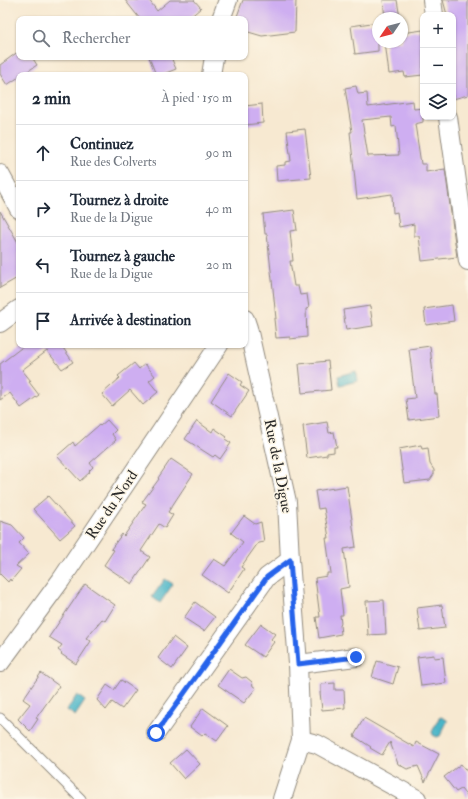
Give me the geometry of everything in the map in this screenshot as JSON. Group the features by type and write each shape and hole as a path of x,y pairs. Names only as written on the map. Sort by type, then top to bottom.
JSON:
{"street":[{"path":"222,16 228,0"},
{"path":"432,0 434,12"},
{"path":"212,72 214,60"},
{"path":"448,120 468,261"},
{"path":"0,174 16,203"},
{"path":"0,323 16,311"},
{"name":"Rue de la Digue","path":"248,328 287,502 298,664 301,740 282,799"},
{"name":"Rue du Nord","path":"0,663 61,580 217,348"},
{"path":"156,733 267,577 290,560"},
{"path":"298,664 356,657"},
{"path":"301,740 317,744 418,799"}],"lane":[{"path":"0,718 81,799"}],"water":[{"path":"356,371 358,381 340,385 338,376"},
{"path":"165,579 173,584 160,603 152,597"},
{"path":"77,695 85,701 75,716 67,710"},
{"path":"441,717 447,720 447,722 440,736 437,737 433,735 432,732 439,718"}],"building":[{"path":"125,0 149,0 157,11 170,0 194,0 201,8 192,16 138,16"},
{"path":"243,0 296,0 295,32 262,36 248,32 248,16 237,16"},
{"path":"383,0 397,0 399,12 384,12"},
{"path":"443,0 468,0 468,95 456,98 456,12 446,12"},
{"path":"372,23 372,48 378,48 378,51 355,54 351,26"},
{"path":"420,30 420,75 405,77 404,72 389,74 386,48 408,48 408,32"},
{"path":"16,53 16,60 34,60 37,65 26,72 16,72 16,79 7,85 0,74 0,65"},
{"path":"150,60 172,60 176,69 168,72 155,72"},
{"path":"356,86 358,94 367,93 368,107 413,101 414,109 420,108 420,120 423,120 423,122 415,124 421,164 426,164 426,172 445,169 457,257 422,261 419,236 414,236 414,224 399,227 397,212 393,213 392,194 357,199 350,132 352,132 345,88","holes":["391,117 392,127 396,126 399,155 368,156 362,120"]},
{"path":"262,104 263,123 248,125 248,106"},
{"path":"305,129 311,178 277,181 276,166 285,165 285,162 291,161 287,131"},
{"path":"294,210 297,230 290,231 293,261 290,261 294,286 298,286 300,295 307,294 309,308 306,309 307,337 290,339 290,337 276,338 273,289 267,234 265,234 263,214"},
{"path":"0,211 16,239 16,279 0,288"},
{"path":"452,305 454,321 426,325 424,309"},
{"path":"370,306 373,326 346,330 343,310"},
{"path":"430,346 439,416 409,420 406,399 415,398 409,349"},
{"path":"21,348 63,348 73,362 62,369 47,351 22,370 31,381 29,382 39,395 21,408 10,393 0,400 0,364"},
{"path":"328,361 331,390 302,393 299,364"},
{"path":"134,363 139,369 145,364 155,376 149,381 158,392 143,405 130,390 112,406 102,394 120,378 118,376"},
{"path":"229,373 242,382 240,385 249,391 232,416 211,401"},
{"path":"107,420 116,430 112,434 116,440 90,463 93,467 89,471 90,472 80,481 57,456 73,442 75,446"},
{"path":"197,421 212,432 214,428 227,437 225,439 231,443 220,459 215,455 213,457 185,439"},
{"path":"327,422 329,433 334,432 337,447 334,447 334,452 327,453 327,455 307,458 303,426"},
{"path":"421,445 422,449 428,448 430,464 434,470 434,474 430,480 404,483 399,449"},
{"path":"171,459 193,474 168,512 173,515 165,528 159,524 141,551 150,557 132,584 104,565 114,550 111,549 122,534 124,536 146,504 142,502 159,479 158,478"},
{"path":"347,486 356,547 344,549 349,587 340,589 343,615 340,615 341,634 319,638 316,617 320,617 315,578 327,576 327,573 331,573 326,538 329,538 324,508 318,509 315,491"},
{"path":"48,496 75,526 60,539 33,509"},
{"path":"244,516 255,524 261,522 264,542 258,543 241,567 244,569 228,593 202,575 214,559 225,566 243,542 231,533"},
{"path":"0,521 12,525 24,538 19,543 29,554 16,566 21,569 11,581 10,579 8,582 0,574"},
{"path":"85,584 115,605 105,621 102,619 86,638 91,641 76,664 61,654 62,653 58,650 62,645 49,637"},
{"path":"384,600 386,634 368,635 366,601"},
{"path":"195,602 215,617 204,631 184,618"},
{"path":"442,605 445,628 420,631 417,608"},
{"path":"261,624 275,634 271,639 274,642 263,657 245,645"},
{"path":"173,637 187,648 172,669 158,658"},
{"path":"434,655 434,658 443,657 446,683 421,686 417,657"},
{"path":"377,661 398,667 393,684 372,677"},
{"path":"229,669 242,678 246,677 256,688 244,703 218,685"},
{"path":"41,673 59,686 36,718 38,719 30,731 18,719 30,704 23,699"},
{"path":"121,680 136,690 122,709 112,702 106,710 97,700 107,685 114,690"},
{"path":"335,683 335,690 344,690 345,708 322,710 320,692 321,684"},
{"path":"203,708 228,726 217,741 205,733 202,736 190,727"},
{"path":"364,718 414,747 416,742 439,754 425,782 418,766 407,769 398,764 390,742 382,755 354,736"},
{"path":"186,749 200,764 184,779 170,763"},
{"path":"461,764 468,773 468,798 461,789 456,792 444,777"}],"route":[{"path":"156,733 267,577 290,560 298,664 356,657"}]}
